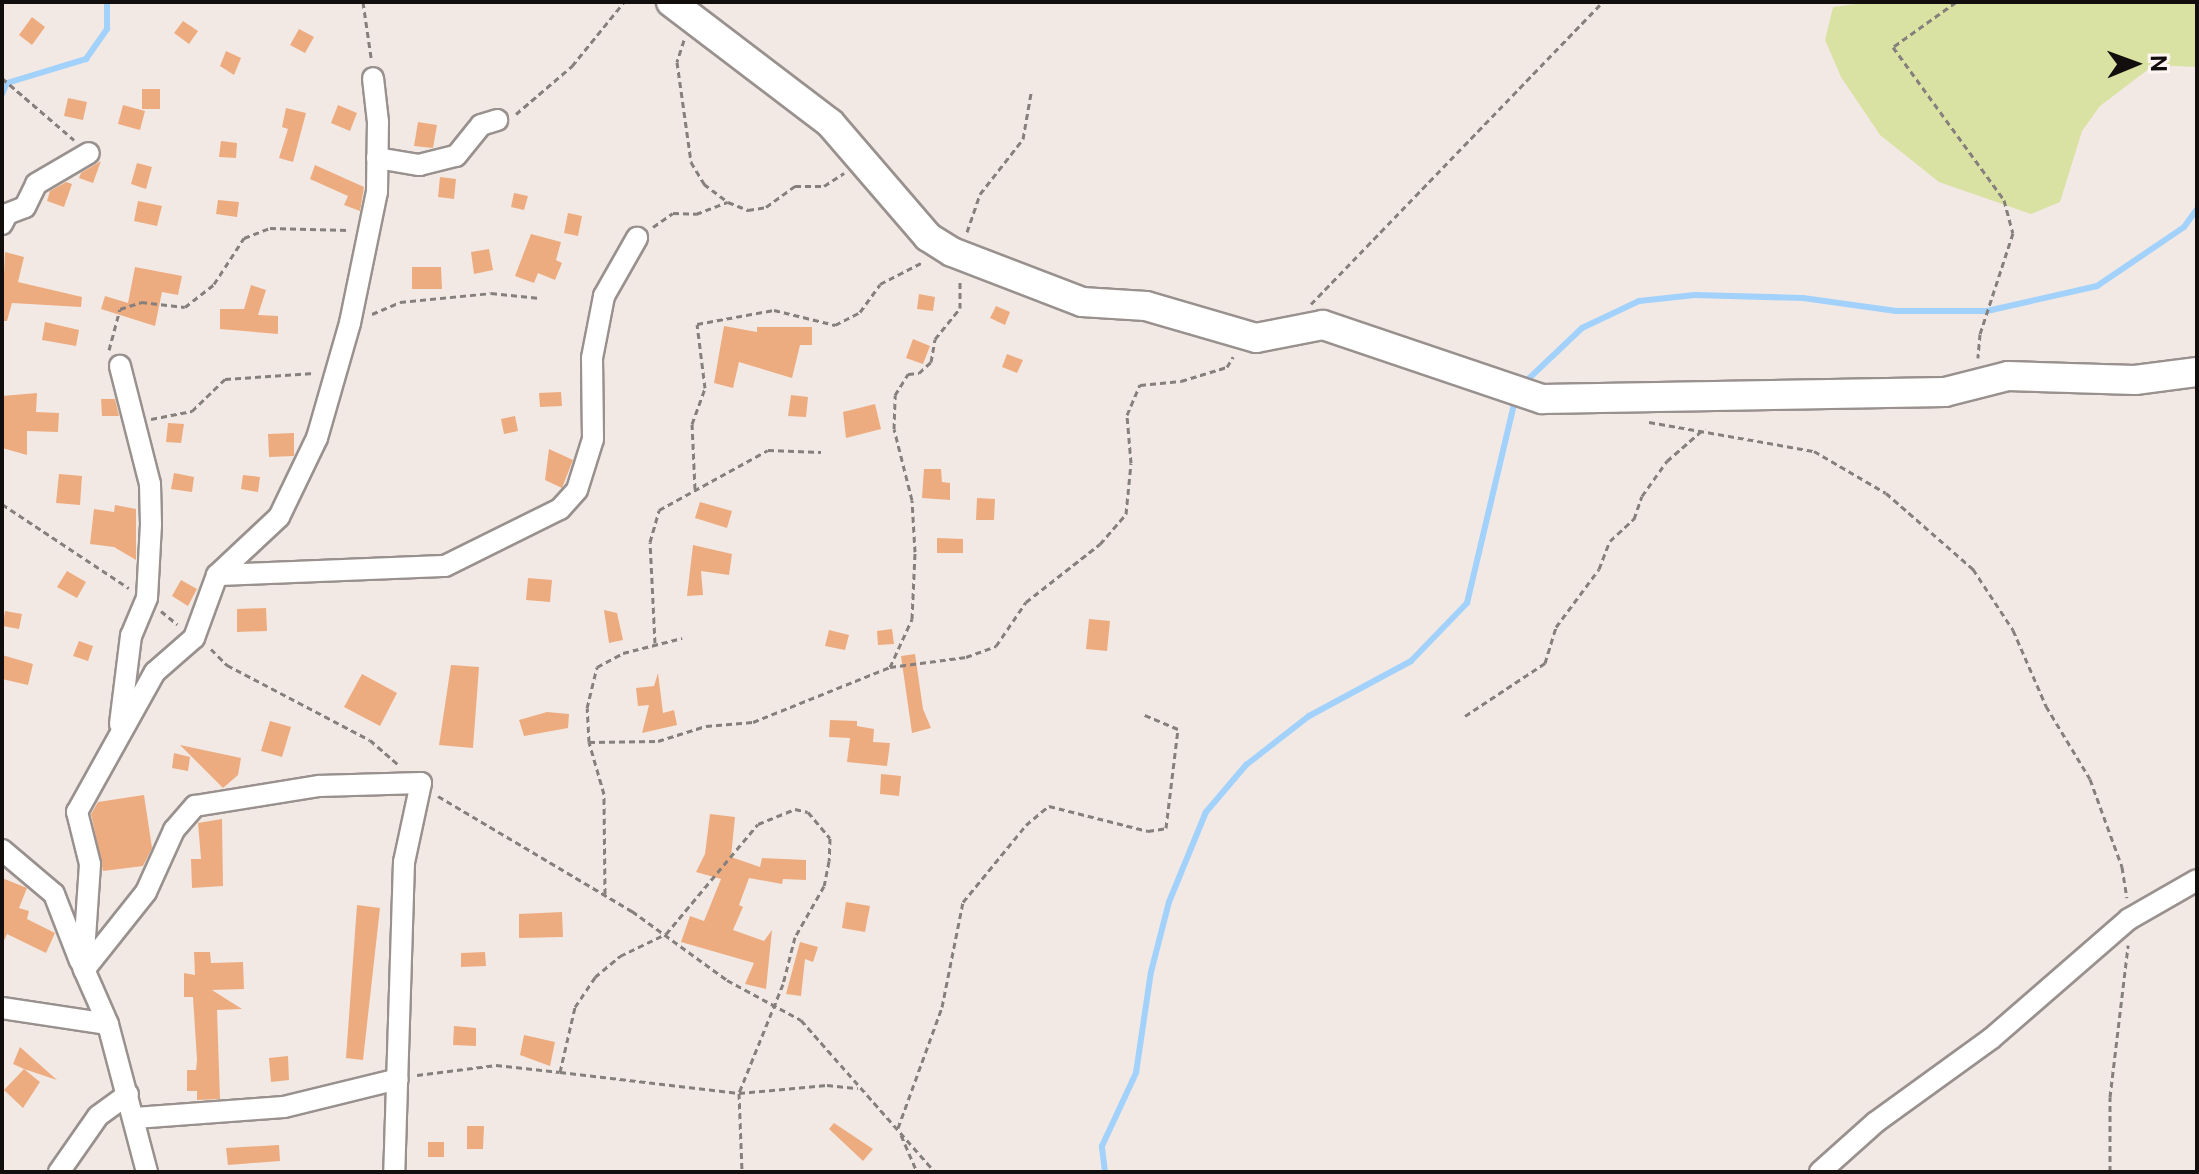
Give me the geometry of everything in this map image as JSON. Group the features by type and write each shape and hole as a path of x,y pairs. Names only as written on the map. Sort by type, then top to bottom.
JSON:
{"street":[{"path":"671,2 830,123 928,237 952,252 1082,302 1146,306 1247,335 1288,334 1297,329 1323,325 1542,399 1945,392 2008,376 2135,380 2197,372"},
{"path":"83,968 90,864 77,812 155,672 194,638 217,575 279,517 317,438 350,323 368,231 377,158 373,78"},
{"path":"377,158 419,165 456,156 481,125 497,120"},
{"path":"2,224 7,214 25,207 36,184 89,153"},
{"path":"217,575 445,566 560,509 577,490 593,439 592,358 604,296 637,238"},
{"path":"116,744 131,636 147,598 150,484 120,366"},
{"path":"83,968 146,892 174,830 195,806 319,786 421,783 404,862 394,1172"},
{"path":"2,850 54,894 108,1024 147,1172"},
{"path":"1820,1172 1876,1122 1992,1038 2129,919 2197,880"},
{"path":"2,1008 108,1024"},
{"path":"135,1118 284,1107 398,1079"},
{"path":"59,1172 98,1116 128,1094"}],"path":[{"path":"363,2 373,78"},
{"path":"497,120 517,113 572,66 624,2"},
{"path":"1297,329 1303,313 1603,2"},
{"path":"1956,2 1893,47 2004,200 2013,233 1980,334 1975,385"},
{"path":"697,22 677,62 691,162 704,184 728,202 748,210 766,207 795,186 824,186 862,161"},
{"path":"2,78 89,153"},
{"path":"695,489 692,424 705,388 697,324 774,310 835,325 860,312 880,284 952,252 970,227 980,194 1023,139 1031,93"},
{"path":"637,238 673,213 696,214 728,202"},
{"path":"120,366 108,349 120,309 141,302 185,307 214,284 244,238 270,228 368,231"},
{"path":"350,323 400,302 491,293 540,298"},
{"path":"890,667 912,619 915,552 912,500 894,429 895,395 908,374 919,373 931,362 935,339 960,308"},
{"path":"589,742 658,741 706,726 753,722 890,667 966,657 996,646 1026,602 1100,544 1126,514 1131,463 1127,415 1140,385 1181,381 1227,367 1247,335"},
{"path":"135,422 192,411 225,379 334,372"},
{"path":"1635,420 1705,428 1814,451 1886,493 1973,569 2013,630 2046,706 2090,779 2122,867 2129,919 2110,1097 2110,1172"},
{"path":"1465,716 1545,663 1556,627 1599,569 1610,541 1634,519 1642,496 1667,461 1705,428"},
{"path":"655,645 650,542 659,510 768,450 821,452"},
{"path":"2,504 73,556 147,598 227,665 370,740 456,811 606,896 666,934 727,980 775,1002 801,1020 935,1172"},
{"path":"606,896 604,794 589,742 587,708 597,667 682,638"},
{"path":"917,1172 898,1128 942,1007 963,902 1026,825 1049,806 1148,831 1166,828 1178,729 1142,714"},
{"path":"560,1072 575,1007 595,977 620,956 666,934 745,834 782,813 808,812 830,838 829,861 824,886 795,937 775,1002 739,1093 742,1172"},
{"path":"398,1079 496,1065 739,1093 827,1085 858,1088"}],"green space":[{"path":"1871,2 2197,2 2197,67 2154,65 2100,106 2082,131 2060,202 2031,214 1939,182 1880,135 1841,77 1825,40 1833,7"}],"building":[{"path":"32,17 45,27 32,45 19,35"},
{"path":"183,21 198,31 189,44 174,33"},
{"path":"299,29 314,37 305,53 290,45"},
{"path":"226,51 241,58 234,75 220,66"},
{"path":"142,89 160,89 160,109 142,109"},
{"path":"68,98 87,102 83,120 64,116"},
{"path":"123,105 145,111 140,130 118,124"},
{"path":"338,105 357,113 350,131 331,123"},
{"path":"286,108 306,113 293,162 279,158 288,129 282,127"},
{"path":"418,122 437,125 433,148 414,146"},
{"path":"221,141 237,143 236,158 219,157"},
{"path":"101,161 93,183 79,178 81,173"},
{"path":"137,163 152,167 146,189 131,184"},
{"path":"315,165 364,187 360,211 344,205 348,196 310,179"},
{"path":"440,177 456,179 454,199 438,197"},
{"path":"66,182 72,184 64,207 47,201 50,191"},
{"path":"514,193 528,196 524,210 511,207"},
{"path":"218,200 239,202 237,217 216,214"},
{"path":"138,201 162,206 157,226 134,221"},
{"path":"568,213 582,216 578,236 564,233"},
{"path":"531,234 561,242 556,260 562,263 555,280 538,273 534,283 515,276"},
{"path":"489,249 493,270 474,274 471,252"},
{"path":"5,252 24,257 18,282 82,297 81,307 12,303 7,321 2,321"},
{"path":"135,267 182,276 178,295 162,292 155,326 101,309 105,296 128,303"},
{"path":"412,267 441,267 442,289 412,289"},
{"path":"251,285 266,290 258,315 278,316 278,334 220,329 220,309 244,309"},
{"path":"919,294 935,297 933,311 917,309"},
{"path":"996,306 1010,312 1005,325 990,318"},
{"path":"45,322 79,330 76,346 42,340"},
{"path":"724,326 757,332 757,327 812,327 812,345 800,345 792,378 739,362 733,388 714,383"},
{"path":"913,339 930,346 923,364 906,358"},
{"path":"1007,354 1023,360 1017,373 1002,367"},
{"path":"561,392 562,406 540,407 539,393"},
{"path":"37,393 36,412 59,413 58,432 27,431 27,455 2,448 2,396"},
{"path":"791,395 808,397 806,417 788,416"},
{"path":"101,399 115,399 119,416 102,416"},
{"path":"875,404 881,429 846,438 843,412"},
{"path":"515,416 518,431 504,434 501,419"},
{"path":"168,423 184,424 181,443 166,442"},
{"path":"294,433 294,456 269,457 268,434"},
{"path":"549,449 573,460 562,488 545,480"},
{"path":"924,469 941,469 942,482 950,483 950,500 922,498"},
{"path":"174,473 194,477 192,492 171,489"},
{"path":"59,474 82,476 80,505 56,503"},
{"path":"243,475 260,477 258,492 241,489"},
{"path":"977,498 995,499 994,520 976,520"},
{"path":"700,502 732,511 727,528 695,518"},
{"path":"115,505 136,509 136,560 114,547 90,544 94,509 114,512"},
{"path":"937,538 963,539 963,553 937,553"},
{"path":"693,545 732,554 729,575 701,571 703,595 687,596"},
{"path":"67,571 86,582 77,598 57,587"},
{"path":"528,578 552,580 550,602 526,600"},
{"path":"181,580 197,589 188,606 172,596"},
{"path":"266,608 267,631 237,632 237,609"},
{"path":"604,610 617,613 623,640 609,643"},
{"path":"5,611 22,614 19,629 3,626"},
{"path":"1089,619 1110,621 1107,651 1086,649"},
{"path":"892,629 894,644 878,645 877,631"},
{"path":"829,630 849,635 845,650 825,646"},
{"path":"79,641 93,646 88,661 73,656"},
{"path":"915,654 923,709 931,728 912,733 901,656"},
{"path":"2,655 33,664 28,685 2,679"},
{"path":"451,665 479,667 473,748 439,745"},
{"path":"658,673 663,713 674,710 677,725 642,733 649,705 638,706 636,688 654,686"},
{"path":"362,674 397,693 380,726 344,707"},
{"path":"547,712 569,714 568,728 524,736 519,720"},
{"path":"830,720 857,721 857,726 874,729 873,742 890,743 887,766 847,762 850,738 829,737"},
{"path":"270,721 291,727 282,757 261,751"},
{"path":"180,745 241,758 238,775 223,788"},
{"path":"174,753 190,757 188,771 172,768"},
{"path":"881,774 901,776 899,796 880,794"},
{"path":"144,795 152,848 143,866 103,871 91,814 98,802"},
{"path":"710,814 735,817 731,857 760,867 762,858 806,860 806,880 783,879 782,884 749,878 739,905 743,907 733,930 764,941 772,930 766,989 745,984 754,963 681,942 690,916 704,921 721,879 696,872 705,854"},
{"path":"222,819 223,886 192,888 191,859 201,859 198,823"},
{"path":"2,878 27,888 19,908 29,911 27,919 55,933 46,953 7,934 2,945"},
{"path":"846,902 870,906 865,932 842,928"},
{"path":"357,905 380,908 363,1060 346,1058"},
{"path":"562,912 563,937 519,938 519,914"},
{"path":"800,942 818,947 813,962 805,959 801,996 786,994"},
{"path":"194,952 210,952 211,963 243,962 244,989 212,990 242,1009 217,1010 220,1099 197,1100 197,1091 187,1091 187,1070 196,1070 197,1060 193,997 184,997 184,973 195,975"},
{"path":"485,952 486,966 461,967 461,953"},
{"path":"454,1026 476,1028 476,1046 453,1045"},
{"path":"524,1035 555,1042 550,1066 520,1055"},
{"path":"20,1047 57,1080 13,1064"},
{"path":"288,1056 289,1080 271,1082 269,1058"},
{"path":"24,1069 40,1082 23,1108 4,1090"},
{"path":"834,1123 873,1149 863,1161 829,1129"},
{"path":"467,1126 484,1126 483,1149 467,1149"},
{"path":"428,1142 444,1142 444,1157 428,1157"},
{"path":"279,1145 280,1161 228,1165 226,1148"}],"waterway":[{"path":"2,94 7,83 86,59 107,29 107,2"},
{"path":"1523,384 1582,328 1639,301 1695,295 1803,298 1896,311 1987,311 2097,286 2184,227 2197,209"},
{"path":"1105,1172 1102,1146 1136,1073 1151,972 1169,902 1206,812 1246,765 1309,716 1411,661 1467,603 1516,396"}]}
